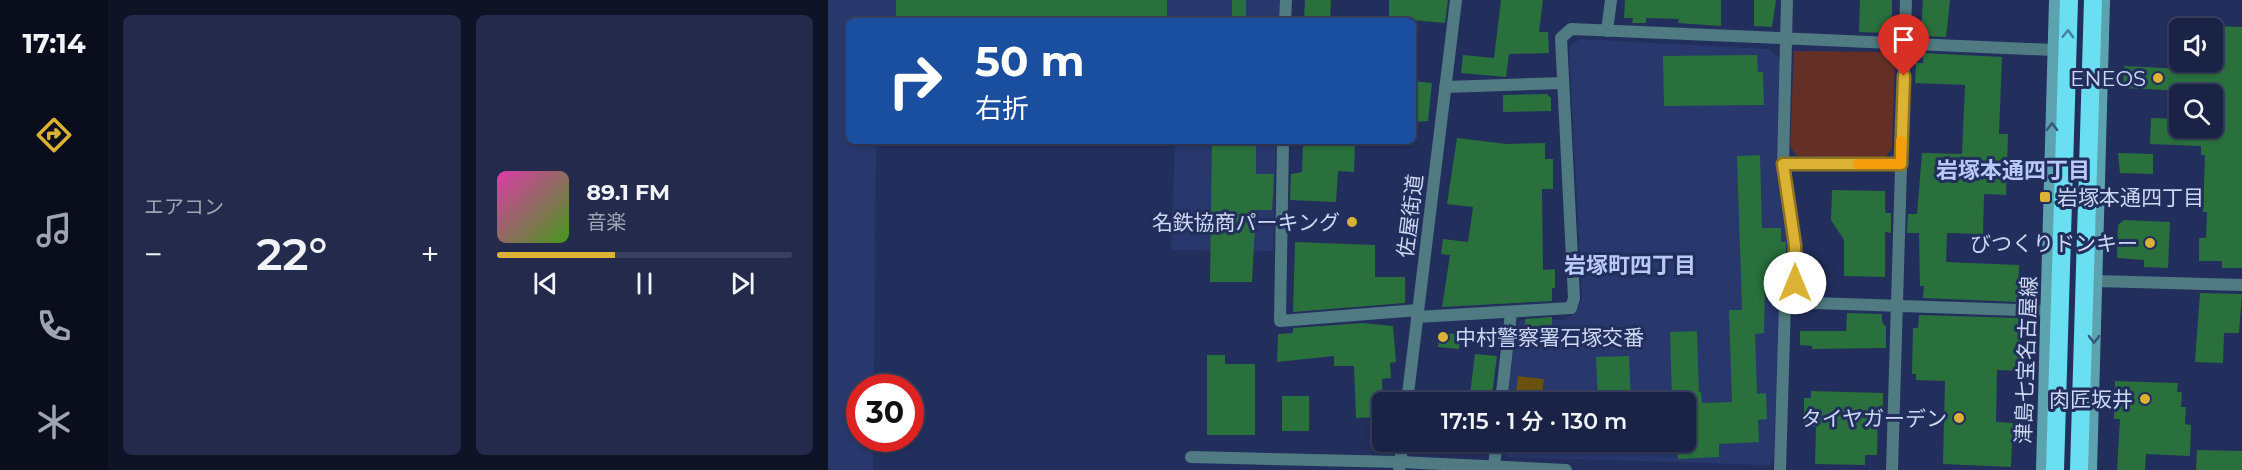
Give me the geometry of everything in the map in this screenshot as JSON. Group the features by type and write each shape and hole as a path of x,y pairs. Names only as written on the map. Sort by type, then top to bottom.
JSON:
{"highway":[{"path":"2055,470 2069,0"},
{"path":"2079,470 2093,0"}],"main road":[{"name":"津島七宝名古屋線","path":"2042,470 2055,0"},
{"path":"2091,470 2104,0"}],"street":[{"path":"1286,0 1286,18"},
{"name":"佐屋街道","path":"1408,392 1456,0"},
{"path":"1607,31 1611,0"},
{"path":"1788,0 1783,164 1795,245 1795,302"},
{"path":"1892,470 1906,0"},
{"path":"1283,144 1280,321 1417,314 1511,313 1571,308 1574,298 1561,38 1571,29 2054,50"},
{"path":"1445,87 1563,83"},
{"path":"1783,164 1901,164"},
{"path":"2096,281 2242,285"},
{"path":"1780,470 1785,302 1897,304 2047,311"},
{"path":"1502,392 1511,313"},
{"path":"1494,466 1496,452"},
{"path":"1191,457 1566,470"}],"shaded area":[{"path":"828,0 1280,0 1280,18 846,18 846,144 876,144 874,374 846,374 846,452 873,452 873,470 828,470"},
{"path":"1581,39 1769,49 1780,59 1776,174 1787,241 1788,293 1779,295 1774,455 1770,465 1508,457 1504,452 1696,452 1696,392 1509,392 1515,330 1521,320 1565,320 1575,312 1582,299 1569,46"},
{"path":"1794,51 1890,52 1895,57 1892,149 1884,158 1797,156 1790,147"},
{"path":"1175,144 1276,144 1273,251 1171,250"},
{"path":"1518,376 1544,379 1542,392 1516,392"}],"building":[{"path":"896,0 1167,0 1167,18 896,18"},
{"path":"1232,0 1246,0 1246,18 1232,18"},
{"path":"1305,0 1331,0 1330,18 1304,18"},
{"path":"1389,0 1448,0 1445,23 1416,20 1416,18 1389,18"},
{"path":"1501,0 1543,0 1539,32 1548,32 1549,53 1509,54 1506,77 1461,73 1463,55 1494,58"},
{"path":"1625,0 1721,0 1721,26 1678,23 1679,19 1646,18 1646,23 1632,23 1633,18 1624,18"},
{"path":"1754,0 1776,0 1772,27 1754,26"},
{"path":"1860,0 1892,0 1892,24 1886,24 1885,33 1859,32"},
{"path":"1923,0 1950,0 1946,37 1923,36 1924,31 1921,31"},
{"path":"2223,26 2242,27 2242,268 2222,268 2222,261 2199,261 2199,238 2206,238 2207,212 2203,212 2205,155 2201,155 2201,146 2150,144 2151,118 2169,119 2169,138 2223,138 2223,84 2169,84 2169,90 2123,88 2124,66 2169,68 2169,72 2223,72"},
{"path":"1923,53 2002,57 1999,134 2008,134 2006,195 1984,194 1983,234 1947,233 1946,262 2019,265 2018,302 1923,298 1924,286 1920,286 1919,233 1907,233 1908,214 1917,214 1922,153 1962,154 1965,85 1915,83 1916,63 1923,63"},
{"path":"1757,55 1758,72 1763,72 1764,105 1664,106 1663,56"},
{"path":"1416,81 1432,83 1428,121 1416,122"},
{"path":"1547,94 1551,98 1551,111 1503,112 1503,95"},
{"path":"1457,138 1507,144 1545,143 1545,159 1553,159 1553,189 1542,189 1543,270 1555,269 1552,301 1442,307 1450,255 1441,254 1443,239 1468,242 1473,207 1447,204"},
{"path":"1212,144 1256,144 1256,174 1274,174 1272,210 1256,210 1252,282 1210,282"},
{"path":"1303,144 1355,144 1354,172 1338,171 1336,202 1290,200 1291,174 1302,172"},
{"path":"2118,153 2153,154 2153,174 2120,173"},
{"path":"1760,155 1762,228 1781,228 1781,242 1786,242 1786,285 1765,285 1764,333 1755,334 1757,394 1766,393 1767,419 1758,420 1759,442 1719,444 1719,457 1678,459 1678,452 1696,452 1696,392 1672,392 1670,332 1697,331 1699,392 1701,392 1702,403 1732,402 1729,310 1742,310 1737,156"},
{"path":"1832,190 1885,191 1886,213 1891,213 1891,233 1885,232 1885,277 1844,276 1844,240 1831,220"},
{"path":"2124,220 2170,222 2168,268 2144,267 2144,260 2117,258 2118,225"},
{"path":"1295,242 1375,245 1375,277 1405,277 1405,303 1293,312"},
{"path":"2200,293 2242,294 2239,333 2224,333 2223,363 2195,362"},
{"path":"1847,313 1882,314 1882,322 1886,327 1886,348 1812,349 1812,346 1800,345 1800,331 1846,331"},
{"path":"1919,315 2019,318 2018,339 2022,339 2021,371 1997,370 1996,422 2013,423 2011,467 1943,464 1945,381 1916,380 1916,374 1912,374 1913,328 1918,328"},
{"path":"1552,317 1552,334 1526,335 1525,319"},
{"path":"1363,323 1393,326 1396,362 1390,363 1391,378 1382,379 1382,392 1372,392 1372,417 1356,418 1354,366 1334,366 1334,356 1277,362 1278,334 1293,333 1293,328"},
{"path":"1440,332 1461,335 1459,349 1438,347"},
{"path":"1475,354 1497,356 1492,392 1470,392"},
{"path":"1207,355 1225,355 1225,364 1255,364 1255,435 1207,435"},
{"path":"1629,356 1631,392 1598,392 1596,357"},
{"path":"2115,381 2178,383 2177,392 2182,392 2181,407 2186,407 2185,424 2191,425 2190,456 2146,454 2145,470 2117,470 2120,419 2114,419"},
{"path":"1811,391 1883,393 1883,410 1878,410 1877,455 1865,455 1865,465 1815,464 1816,427 1804,427 1804,398 1811,398"},
{"path":"1282,396 1309,396 1309,431 1282,431"},
{"path":"2197,450 2242,451 2242,470 2196,470"}],"slow traffic":[{"path":"1858,164 1901,164 1901,141"}],"place":[{"name":"ENEOS","path":"2158,78"},
{"name":"岩塚本通四丁目","path":"2045,197"},
{"name":"名鉄協商パーキング","path":"1352,222"},
{"name":"びつくりドンキー","path":"2150,243"},
{"name":"中村警察署石塚交番","path":"1443,337"},
{"name":"肉匠坂井","path":"2145,399"},
{"name":"タイヤガーデン","path":"1959,418"}],"district":[{"name":"岩塚本通四丁目","path":"2013,170"},
{"name":"岩塚町四丁目","path":"1630,265"}],"route":[{"path":"1795,283 1795,245 1783,164 1901,164 1904,76"}]}
